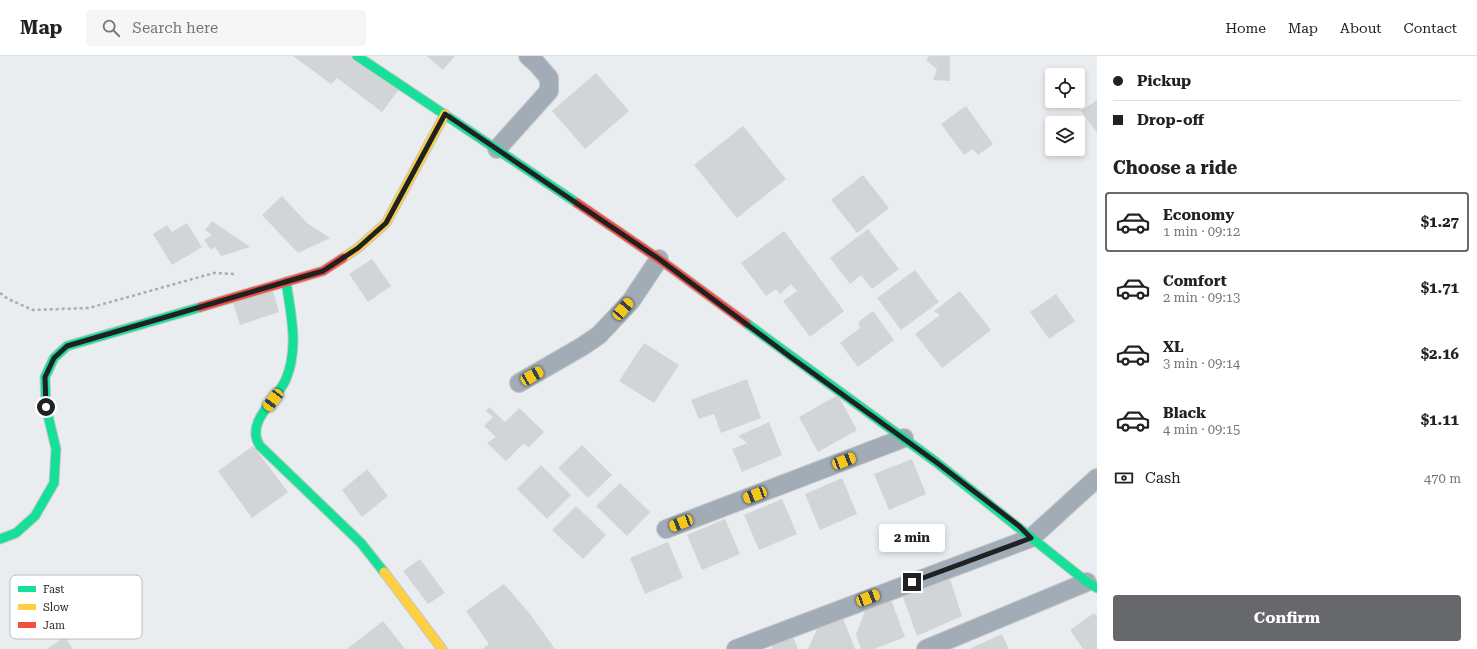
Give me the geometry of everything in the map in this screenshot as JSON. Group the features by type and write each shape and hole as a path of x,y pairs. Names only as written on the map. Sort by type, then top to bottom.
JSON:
{"street":[{"path":"357,56 659,259 942,466 1092,585"},
{"path":"497,149 549,91 549,78 528,56"},
{"path":"0,538 16,533 35,516 54,483 56,449 46,407 45,377 54,358 67,346 323,271 358,248 386,223 445,114"},
{"path":"519,383 583,346 599,335 630,301 659,259"},
{"path":"286,282 294,339 288,374 282,388 258,422 255,432 256,439 260,446 361,543 410,605 442,649"},
{"path":"666,529 904,438"},
{"path":"736,649 1031,538 1097,478"},
{"path":"926,649 1092,585"}],"path":[{"path":"0,293 8,299 33,310 89,308 214,273 236,274"}],"building":[{"path":"293,56 357,56 400,88 382,112 337,78 331,84"},
{"path":"427,56 455,56 443,70"},
{"path":"929,56 950,56 950,81 933,80 937,69 926,60"},
{"path":"596,73 629,111 585,149 552,111"},
{"path":"1097,100 1097,133 1085,116 1081,111"},
{"path":"966,106 993,144 978,155 973,149 964,155 941,124"},
{"path":"743,126 786,179 737,218 694,165"},
{"path":"863,175 889,208 857,233 831,200"},
{"path":"282,196 307,223 330,238 298,253 262,215"},
{"path":"212,221 250,247 221,256 215,247 211,250 204,240 212,235 205,230"},
{"path":"187,223 202,247 172,265 153,234 167,225 172,232"},
{"path":"868,229 899,269 872,289 861,275 850,284 830,258"},
{"path":"784,231 844,311 810,337 783,301 797,291 791,284 780,294 776,289 766,296 741,263"},
{"path":"372,259 391,286 368,302 349,274"},
{"path":"915,270 939,302 901,330 877,298"},
{"path":"271,284 279,312 240,325 231,297"},
{"path":"960,291 991,330 942,368 915,334 940,315 934,311"},
{"path":"1056,294 1075,321 1049,339 1030,312"},
{"path":"873,311 894,340 858,367 840,343 860,328 858,322"},
{"path":"644,343 679,365 654,403 619,381"},
{"path":"747,379 761,418 721,433 714,414 699,419 691,400"},
{"path":"838,395 857,430 818,452 799,417"},
{"path":"489,407 505,422 519,408 544,432 529,447 523,444 506,461 487,443 496,437 484,426 493,417 486,411"},
{"path":"769,422 782,455 742,472 732,449 747,443 738,436"},
{"path":"582,445 612,475 588,498 558,468"},
{"path":"253,446 288,492 252,518 218,471"},
{"path":"912,459 926,494 889,510 874,474"},
{"path":"541,465 571,495 547,519 517,489"},
{"path":"367,469 388,496 362,517 342,490"},
{"path":"842,478 857,514 820,530 805,494"},
{"path":"620,483 650,512 627,536 596,506"},
{"path":"782,499 797,534 759,550 744,515"},
{"path":"576,506 606,535 583,559 552,530"},
{"path":"725,519 740,554 702,570 687,535"},
{"path":"668,542 683,578 645,594 630,558"},
{"path":"420,559 445,593 428,604 403,571"},
{"path":"949,576 962,616 917,636 902,594"},
{"path":"504,584 530,614 555,649 482,649 489,644 466,611"},
{"path":"890,597 905,637 874,649 861,649 856,634 867,606"},
{"path":"1094,613 1097,616 1097,649 1083,649 1070,630"},
{"path":"843,618 855,649 808,649 819,625"},
{"path":"383,621 405,649 347,649"},
{"path":"1002,634 1009,649 969,649"},
{"path":"793,637 798,649 771,649 773,645"},
{"path":"62,639 66,639 73,649 47,649"}],"traffic: fast":[{"path":"357,56 577,203"},
{"path":"286,282 293,331 290,367 282,387 259,420 256,428 256,437 260,446 361,543 384,572"},
{"path":"0,539 16,533 35,516 54,483 56,449 46,407 45,377 54,358 67,346 201,307"},
{"path":"746,323 936,462 1087,582 1097,588"}],"traffic: slow":[{"path":"343,258 358,248 386,223 445,114"},
{"path":"384,572 442,649"}],"traffic: jam":[{"path":"577,203 659,259 746,323"},
{"path":"201,307 323,271 343,258"}],"route":[{"path":"46,407 45,377 54,358 67,346 323,271 358,248 386,223 445,114 659,259 792,358 936,462 1019,526 1031,538 912,582"}]}
